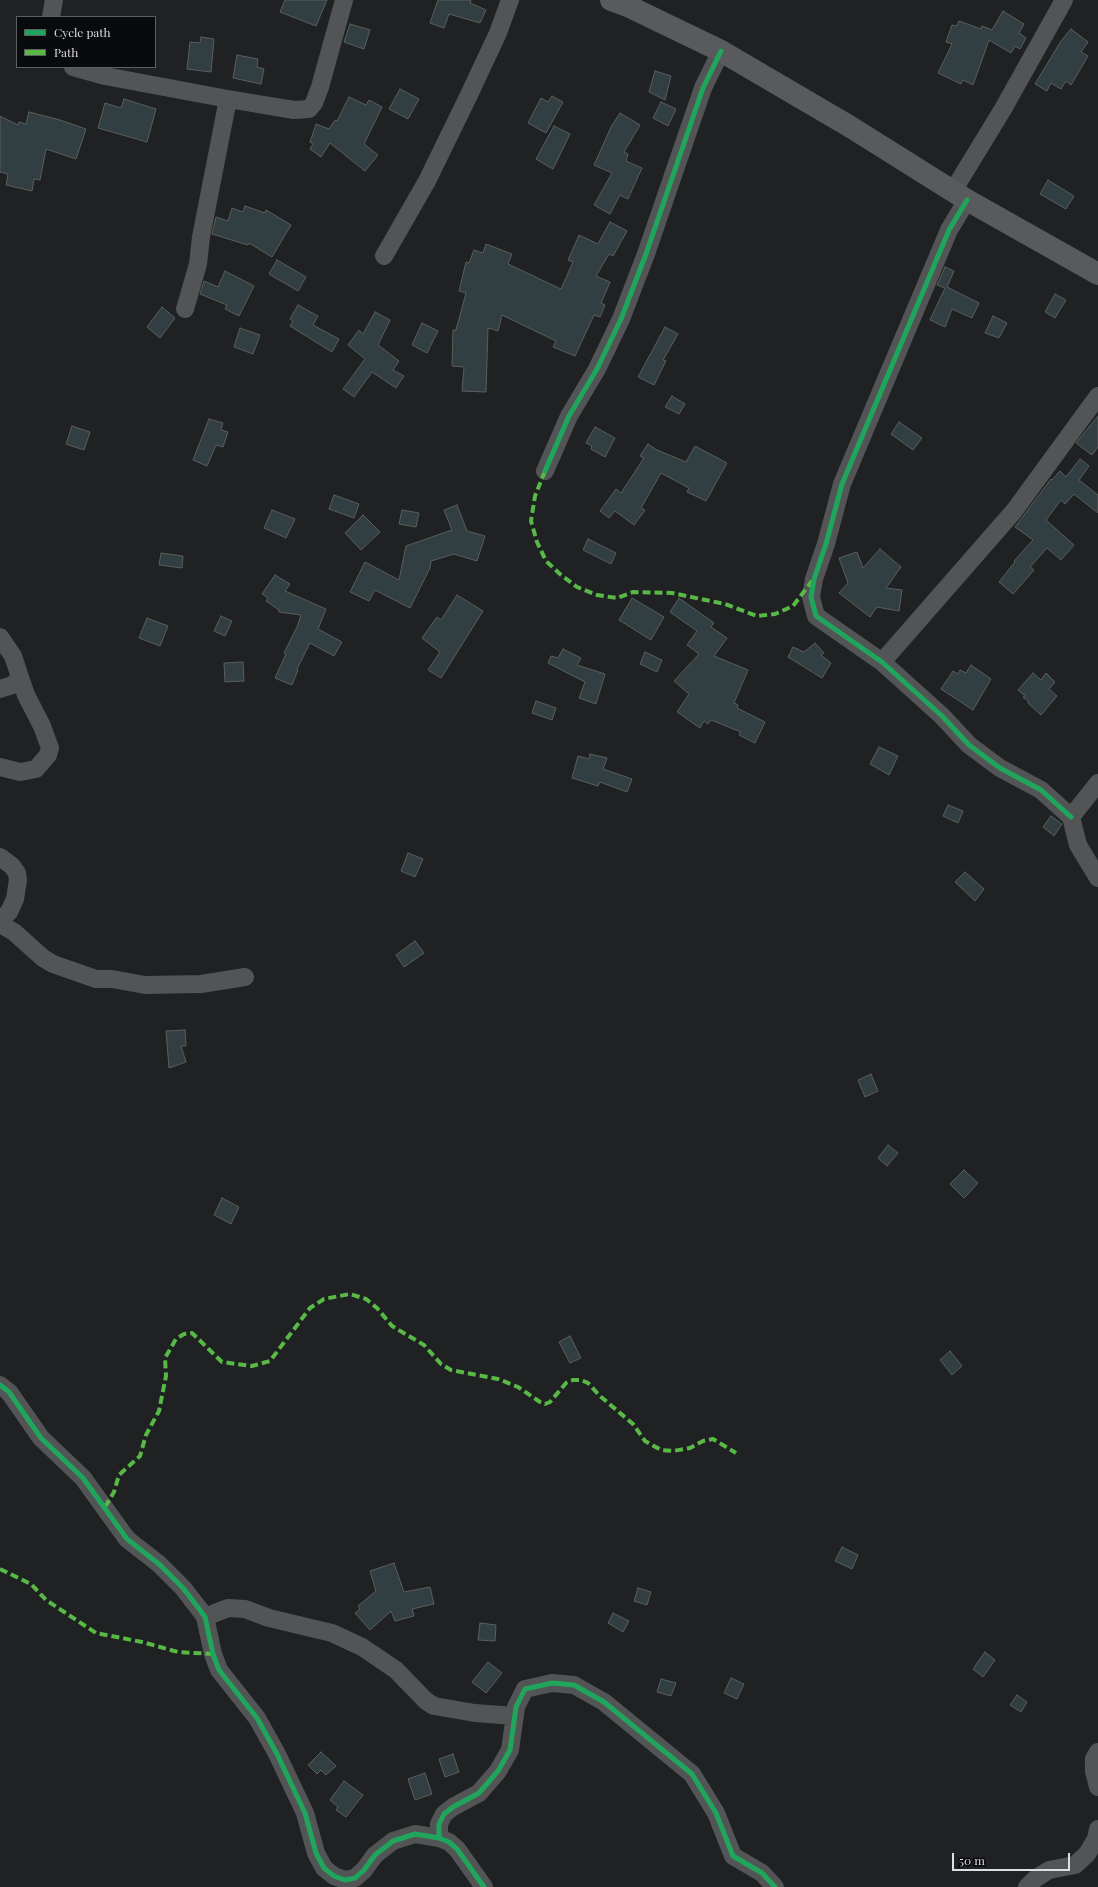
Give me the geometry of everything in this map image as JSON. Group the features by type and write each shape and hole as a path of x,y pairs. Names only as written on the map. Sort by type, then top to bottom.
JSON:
{"main road":[{"path":"611,0 630,7 721,51 849,126 960,196 1098,274"}],"street":[{"path":"51,16 54,0"},
{"path":"77,68 105,76 228,99 294,110 309,109 314,103 320,87 344,0"},
{"path":"384,256 427,181 465,104 498,33 510,0"},
{"path":"1064,0 1003,109 960,196 948,230 842,484 826,544 814,579 811,597 816,616 882,662 942,716 969,745 1000,768 1041,790 1071,816 1078,845 1098,878"},
{"path":"544,471 569,416 598,369 621,319 646,254 703,88 721,51"},
{"path":"185,308 198,264 201,237 228,99"},
{"path":"882,662 1014,511 1098,396"},
{"path":"0,637 13,656 26,696 49,741 50,748 48,755 36,769 20,772 11,771 0,767"},
{"path":"0,689 13,686 20,677"},
{"path":"1071,816 1098,783"},
{"path":"0,857 12,866 17,873 18,880 15,899 9,912 0,921"},
{"path":"0,924 14,932 43,958 53,964 96,979 112,979 145,985 201,984 245,977"},
{"path":"0,1385 9,1392 41,1438 83,1478 127,1538 159,1564 183,1588 205,1617 213,1654 219,1670 257,1718 277,1754 305,1813 316,1852 324,1868 334,1876 356,1883 375,1855 393,1841 415,1834 439,1838 448,1842 457,1850 484,1887"},
{"path":"205,1617 228,1608 245,1609 269,1618 332,1633 362,1647 396,1670 426,1701 434,1706 475,1713 515,1716"},
{"path":"439,1838 439,1824 444,1814 453,1807 479,1793 498,1771 510,1750 516,1707 525,1689 535,1685 552,1683 574,1686 604,1702 692,1774 716,1813 733,1856 762,1873 775,1887"},
{"path":"1098,1752 1094,1759 1094,1771 1098,1787"},
{"path":"1027,1887 1034,1879 1049,1870 1075,1865 1087,1854 1096,1840 1098,1829"}],"building":[{"path":"285,0 327,0 316,26 280,12"},
{"path":"438,0 471,0 470,3 486,10 480,23 449,14 444,28 430,23"},
{"path":"1003,11 1024,24 1019,33 1026,38 1020,49 1015,46 1011,53 989,40 973,85 963,80 961,84 938,73 952,44 946,42 952,25 957,26 959,21 981,29 982,26 992,30"},
{"path":"350,24 370,30 364,49 344,42"},
{"path":"1071,29 1088,42 1081,52 1088,56 1071,85 1066,81 1061,89 1051,83 1047,91 1035,84 1061,41"},
{"path":"201,37 214,39 211,72 187,69 190,42 200,43"},
{"path":"237,55 258,59 257,67 264,69 261,84 233,78"},
{"path":"655,71 671,76 665,100 649,92"},
{"path":"400,89 419,99 408,119 389,109"},
{"path":"552,96 563,102 546,133 528,123 541,98 548,102"},
{"path":"349,97 366,105 369,100 382,107 364,144 378,155 365,171 330,143 321,157 310,149 313,144 310,142 316,124 329,129 335,120 337,121"},
{"path":"124,99 156,109 147,142 98,128 105,103 121,108"},
{"path":"661,102 676,109 668,126 653,118"},
{"path":"29,112 86,129 76,159 46,149 40,180 34,179 32,191 6,185 8,174 0,172 0,116 18,125 19,122 26,124"},
{"path":"620,113 640,125 624,152 628,154 626,161 642,168 628,199 620,195 610,214 594,205 612,173 594,165 611,127"},
{"path":"554,126 570,134 553,169 536,159"},
{"path":"1048,180 1074,196 1066,209 1040,194"},
{"path":"245,206 265,213 266,210 291,225 272,257 249,243 248,245 212,234 216,217 228,221 232,208 243,212"},
{"path":"610,222 627,231 613,256 609,254 596,276 610,282 601,303 605,305 600,317 594,315 575,356 553,347 556,341 502,315 498,331 488,328 486,392 462,391 464,367 452,366 453,330 456,330 466,293 459,291 466,262 469,263 474,250 483,253 486,244 512,254 508,264 561,289 573,262 568,260 579,235 598,244"},
{"path":"277,260 306,277 298,291 269,274"},
{"path":"945,267 954,271 947,287 979,303 972,318 952,309 945,327 930,320 945,288 937,285"},
{"path":"225,271 254,286 239,316 225,309 227,305 200,294 204,281 218,287"},
{"path":"1055,294 1066,300 1055,318 1045,312"},
{"path":"298,305 318,316 313,325 339,339 332,352 290,326 293,321 290,319"},
{"path":"162,307 175,318 160,338 147,327"},
{"path":"375,312 390,320 378,345 399,361 393,370 404,376 396,388 372,372 354,397 343,389 365,359 348,345 359,330 363,334"},
{"path":"993,316 1007,323 999,338 985,333"},
{"path":"422,323 438,331 427,353 412,345"},
{"path":"665,327 678,334 663,360 666,361 654,385 638,377"},
{"path":"240,328 260,335 253,354 234,347"},
{"path":"672,396 685,404 679,414 665,407"},
{"path":"1098,416 1098,447 1092,455 1076,443"},
{"path":"209,419 223,423 221,430 228,432 223,447 216,445 207,466 193,460"},
{"path":"899,422 922,438 913,450 891,434"},
{"path":"72,426 90,432 84,450 66,444"},
{"path":"595,427 615,438 605,457 591,449 592,446 586,443"},
{"path":"648,444 657,450 686,462 695,446 727,463 706,501 687,492 689,488 661,473 641,508 645,510 634,525 615,511 609,518 600,511 616,489 621,493 644,458 640,456"},
{"path":"1080,459 1089,466 1079,480 1098,495 1098,513 1074,494 1065,504 1061,500 1046,520 1074,545 1061,560 1047,548 1030,567 1034,570 1013,594 999,582 1015,562 1014,561 1033,540 1015,527 1051,479 1052,480 1060,471 1066,477"},
{"path":"334,495 359,504 354,518 329,509"},
{"path":"457,505 467,531 485,536 477,561 454,554 431,561 430,568 410,608 375,590 369,601 350,592 365,562 399,580 406,546 452,530 444,510"},
{"path":"272,510 295,519 286,538 264,528"},
{"path":"402,510 419,513 416,527 399,524"},
{"path":"363,515 380,532 361,550 345,533"},
{"path":"588,539 616,553 611,564 583,550"},
{"path":"880,549 901,567 886,588 902,590 899,611 877,607 870,617 839,593 848,583 839,558 857,552 863,568"},
{"path":"161,553 183,556 182,568 159,565"},
{"path":"275,575 290,584 285,591 326,609 318,629 342,642 334,656 310,643 297,669 298,670 292,685 275,678 286,654 284,653 297,627 301,615 279,612 279,610 266,601 268,598 262,594"},
{"path":"457,595 483,611 441,678 428,670 440,652 422,638 437,617 441,620"},
{"path":"632,598 664,617 651,640 619,620"},
{"path":"679,598 714,623 711,627 727,638 714,656 748,670 734,703 738,705 737,708 765,722 755,743 739,735 741,732 711,720 708,724 704,721 700,728 677,712 689,694 674,681 699,654 687,645 697,631 670,612"},
{"path":"221,616 232,621 225,636 214,631"},
{"path":"147,618 168,626 160,646 139,638"},
{"path":"815,643 824,653 821,655 831,663 822,678 788,657 793,647 804,652"},
{"path":"563,649 581,658 577,665 605,674 596,704 579,698 585,682 548,663 551,656 558,658"},
{"path":"645,652 662,660 657,672 640,664"},
{"path":"243,662 244,681 225,682 224,663"},
{"path":"971,665 991,679 973,710 941,689 953,671 958,674 960,670 966,673"},
{"path":"1033,673 1041,680 1046,673 1055,682 1049,689 1057,696 1041,715 1028,703 1029,702 1023,697 1025,696 1018,690"},
{"path":"536,701 556,708 552,720 532,713"},
{"path":"879,747 898,756 889,775 870,764"},
{"path":"590,754 607,758 603,769 632,779 627,792 600,782 598,786 572,778 578,756 589,759"},
{"path":"948,805 963,811 958,823 943,816"},
{"path":"1051,816 1062,824 1054,836 1043,827"},
{"path":"408,853 423,859 415,877 401,871"},
{"path":"965,872 984,889 975,901 955,882"},
{"path":"415,941 424,953 404,967 396,955"},
{"path":"185,1030 186,1046 181,1046 186,1062 169,1068 166,1031"},
{"path":"871,1074 878,1091 865,1097 858,1080"},
{"path":"888,1145 898,1153 887,1166 878,1158"},
{"path":"964,1170 978,1183 964,1198 950,1184"},
{"path":"222,1198 239,1207 231,1224 214,1215"},
{"path":"570,1336 581,1358 570,1363 559,1342"},
{"path":"950,1351 962,1366 952,1375 940,1360"},
{"path":"842,1547 858,1555 852,1569 835,1561"},
{"path":"394,1563 404,1592 430,1587 434,1604 412,1609 414,1616 395,1621 391,1611 370,1630 355,1613 360,1609 358,1606 376,1591 370,1571"},
{"path":"638,1588 651,1592 647,1605 634,1601"},
{"path":"613,1613 629,1621 623,1632 608,1623"},
{"path":"480,1623 496,1625 495,1641 478,1640"},
{"path":"985,1652 995,1660 983,1677 973,1669"},
{"path":"488,1662 502,1673 486,1693 472,1682"},
{"path":"731,1678 744,1684 737,1699 724,1693"},
{"path":"661,1679 676,1683 671,1696 657,1692"},
{"path":"1017,1695 1027,1702 1021,1712 1010,1705"},
{"path":"321,1752 336,1766 326,1775 321,1770 317,1774 308,1765"},
{"path":"453,1754 459,1772 445,1777 439,1759"},
{"path":"425,1773 432,1794 415,1800 408,1779"},
{"path":"344,1781 363,1795 346,1817 336,1810 338,1807 330,1800"}],"marked path":[{"path":"545,471 535,496 531,521 537,542 546,561 577,587 597,595 617,598 633,592 672,593 725,604 757,616 775,614 793,606 812,581"},
{"path":"105,1507 114,1492 119,1475 140,1456 146,1435 159,1411 166,1376 165,1358 176,1339 184,1334 192,1333 222,1362 252,1366 270,1361 310,1308 324,1299 350,1294 366,1299 377,1308 392,1326 424,1345 441,1364 451,1370 498,1379 518,1387 545,1404 550,1402 566,1383 573,1380 581,1380 588,1383 600,1396 633,1424 645,1441 661,1450 673,1451 690,1448 703,1441 713,1439 736,1453"},
{"path":"0,1569 31,1584 46,1600 96,1633 142,1642 178,1652 213,1654"}],"cycle path":[{"path":"545,471 569,416 597,369 621,319 646,254 703,88 721,51"},
{"path":"967,200 949,230 842,484 826,544 814,579 811,597 816,616 882,662 942,716 969,745 1000,768 1041,790 1071,817"},
{"path":"0,1385 9,1392 41,1438 83,1478 127,1539 159,1564 183,1588 205,1617 213,1654 219,1670 257,1718 277,1754 305,1813 316,1853 324,1868 334,1876 345,1880 355,1878 364,1870 375,1855 393,1841 415,1834 439,1838 449,1842 457,1849 484,1887"},
{"path":"439,1838 439,1824 444,1814 453,1807 479,1793 498,1771 510,1750 516,1707 525,1689 552,1683 574,1685 604,1702 692,1774 716,1813 733,1856 762,1873 775,1887"}]}
